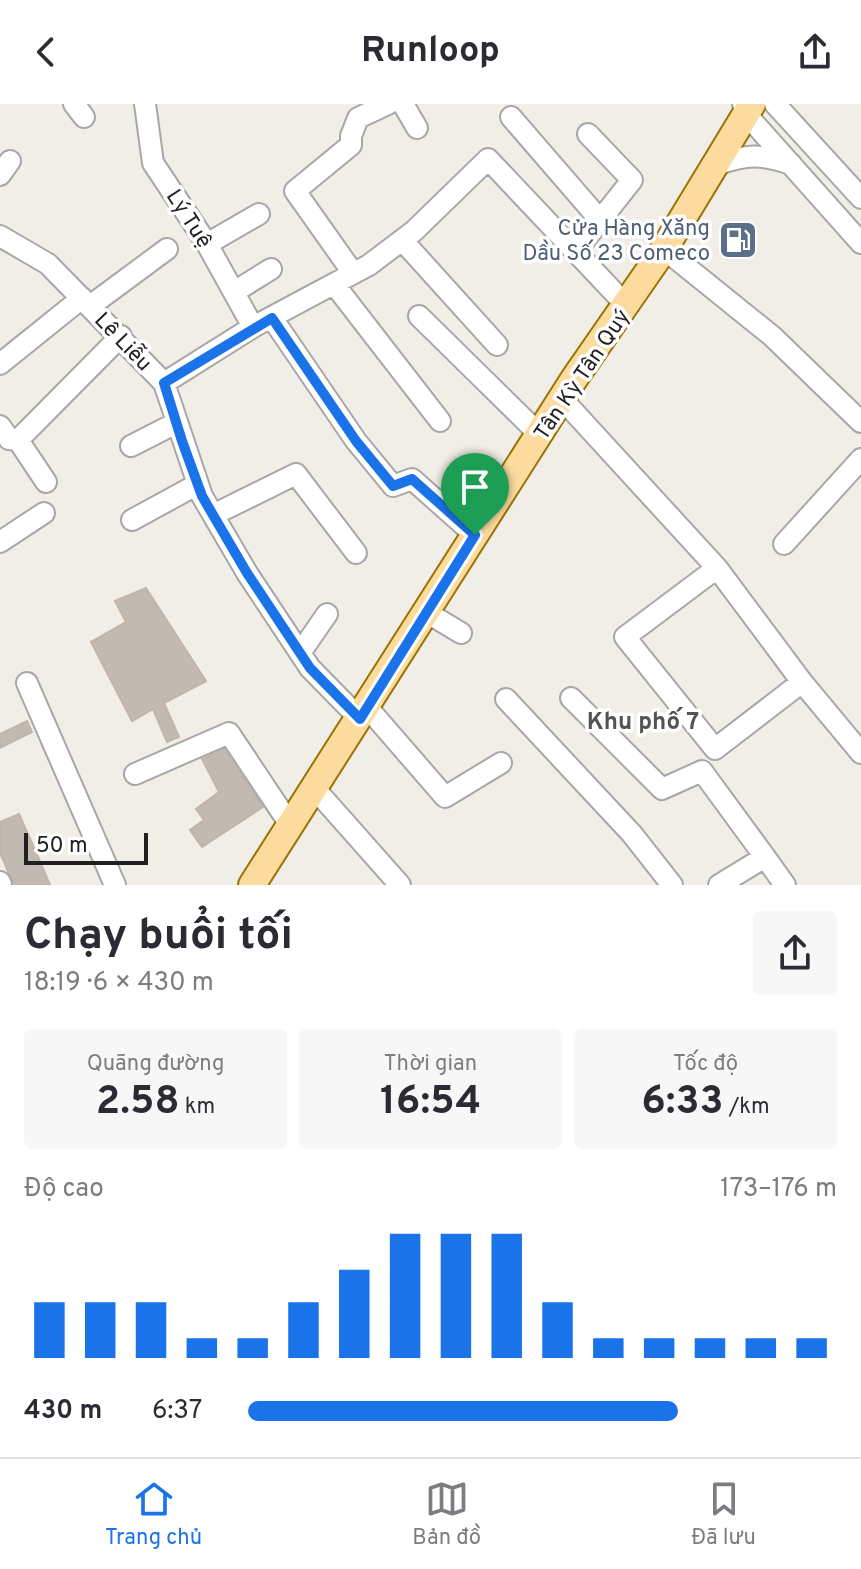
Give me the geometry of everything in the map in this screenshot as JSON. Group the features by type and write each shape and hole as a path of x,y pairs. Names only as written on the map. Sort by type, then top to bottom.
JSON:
{"main road":[{"name":"Tân Kỳ Tân Quý","path":"252,885 475,535 664,249 718,164 747,107"}],"street":[{"path":"146,111 168,104"},
{"path":"353,273 295,191 351,145 358,118 388,104"},
{"path":"403,104 417,128"},
{"path":"747,107 791,164 861,243"},
{"path":"783,108 861,198"},
{"name":"Lý Tuệ","path":"146,111 153,163 207,244 234,292 263,323 393,486 412,479 475,535"},
{"path":"511,117 600,220"},
{"path":"576,251 632,180 588,134"},
{"path":"718,164 745,155 770,157 791,164"},
{"path":"164,383 353,273 402,240 488,159 626,305"},
{"path":"207,244 259,214"},
{"name":"Lê Liễu","path":"0,236 48,264 164,383 198,484 213,515 310,668 363,713 445,797 501,763"},
{"path":"402,240 497,345"},
{"path":"0,364 167,249"},
{"path":"664,249 772,336 861,422"},
{"path":"234,292 271,269"},
{"path":"334,284 440,421"},
{"path":"419,316 540,435"},
{"path":"18,440 121,336"},
{"path":"563,400 717,568 802,682 861,753"},
{"path":"131,446 176,423"},
{"path":"0,426 9,439 18,440 46,482"},
{"path":"784,544 861,459"},
{"path":"213,515 296,474 356,553"},
{"path":"132,520 198,484"},
{"path":"0,542 44,513"},
{"path":"717,568 625,637 715,749 802,682"},
{"path":"426,612 461,633"},
{"path":"300,653 327,614"},
{"path":"27,683 115,885"},
{"path":"571,698 662,789 702,771 785,885"},
{"path":"506,699 632,834 672,885"},
{"path":"135,774 229,733 291,826"},
{"path":"315,789 400,885"},
{"path":"719,885 765,857"}],"building":[{"path":"146,588 206,681 164,703 179,737 167,742 153,709 132,721 91,642 126,622 115,601"},
{"path":"27,721 32,732 0,748 0,734"},
{"path":"224,749 263,807 202,847 190,830 204,820 196,809 219,792 202,759"},
{"path":"19,814 50,885 14,885 0,853 0,822"}],"place":[{"name":"Cửa Hàng Xăng Dầu Số 23 Comeco","path":"738,240"}],"district":[{"name":"Khu phố 7","path":"643,721"}],"route":[{"path":"272,318 356,441 393,486 412,479 475,535 360,719 310,668 213,515 202,496 164,383 272,318"}]}
